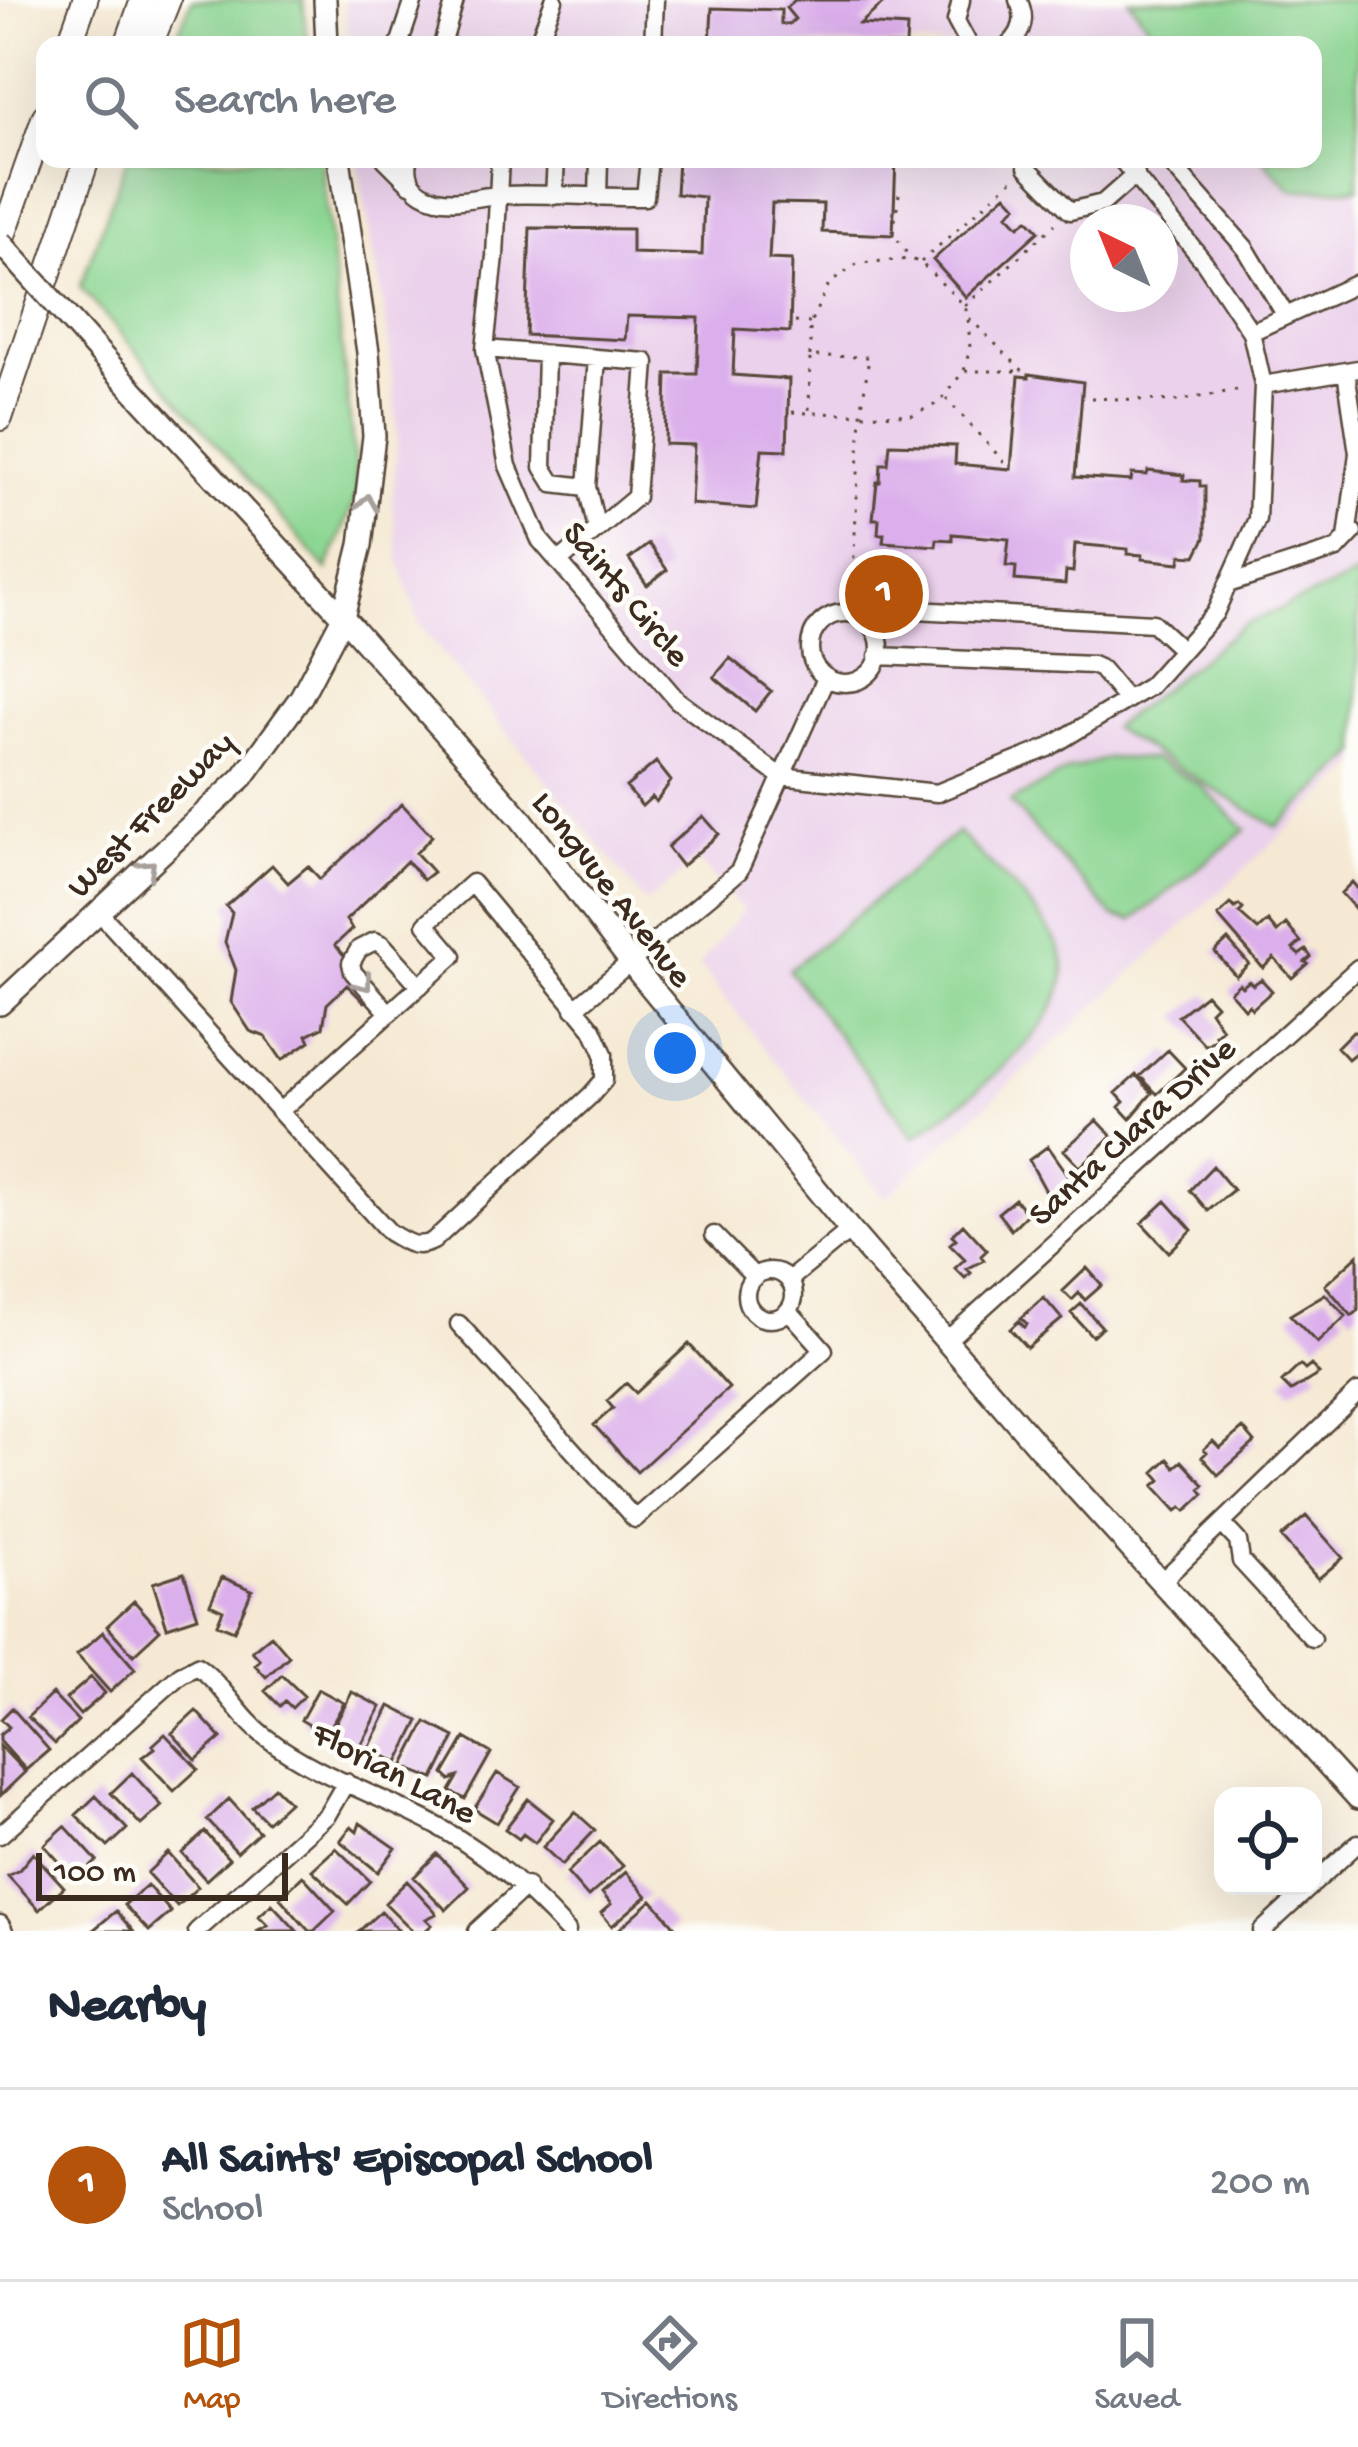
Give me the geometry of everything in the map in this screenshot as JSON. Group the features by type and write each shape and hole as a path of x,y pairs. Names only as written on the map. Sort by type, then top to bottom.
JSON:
{"highway":[{"path":"58,36 68,0"},
{"path":"72,36 85,0"},
{"path":"130,36 143,0"},
{"path":"154,36 168,0"},
{"path":"0,243 36,141"},
{"path":"2,412 84,168"},
{"path":"2,412 34,365 101,168"}],"main road":[{"path":"325,0 327,36"},
{"name":"West Freeway","path":"0,1004 243,777 301,697 343,617 362,545 374,436 368,352 340,168"},
{"name":"Longvue Avenue","path":"0,243 343,617 521,820 850,1230 1160,1583 1358,1798"}],"street":[{"path":"401,36 414,0"},
{"path":"445,36 455,0"},
{"path":"540,36 554,0"},
{"path":"653,36 655,0"},
{"path":"1016,36 1024,18 1018,0"},
{"path":"956,3 962,36"},
{"name":"Saints Circle","path":"500,168 485,349 508,466 540,540 677,700 780,776"},
{"path":"554,196 556,168"},
{"path":"598,196 599,168"},
{"path":"410,174 434,199 463,201 498,195 646,196 648,168"},
{"path":"1031,168 1070,211"},
{"path":"780,776 937,793 1048,748 1150,686 1215,613 1257,519 1263,385 1252,332 1130,168"},
{"path":"1175,168 1246,249 1286,316"},
{"path":"1099,204 1136,174"},
{"path":"1252,332 1358,283"},
{"path":"485,349 646,362 636,496 558,562"},
{"path":"546,354 542,467 554,482 587,488"},
{"path":"597,358 587,488 597,529"},
{"path":"1228,584 1337,549 1353,532 1358,453 1352,370 1263,385"},
{"path":"870,624 897,609 1153,623 1183,650"},
{"path":"851,614 870,624 877,635 878,656 862,679 838,683 826,678 811,656 815,630 824,620 851,614"},
{"path":"878,656 1092,665 1127,700"},
{"path":"574,1009 739,871 826,678"},
{"path":"100,913 389,1232 407,1244 422,1246 434,1240 604,1080 604,1054 593,1029 472,883 426,923 453,956 280,1111"},
{"path":"389,1013 353,973 351,963 359,949 375,941 382,945 420,986"},
{"name":"Santa Clara Drive","path":"947,1340 1358,968"},
{"path":"789,1280 850,1230"},
{"path":"714,1235 755,1277"},
{"path":"776,1272 789,1280 794,1296 789,1311 775,1319 753,1312 746,1298 755,1277 776,1272"},
{"path":"459,1324 635,1519 824,1350 789,1311"},
{"path":"1160,1583 1358,1392"},
{"path":"1223,1525 1238,1540 1241,1561 1312,1638"},
{"name":"Florian Lane","path":"0,1834 196,1666 210,1675 266,1737 437,1826 526,1886 567,1931"},
{"path":"197,1931 327,1815 346,1782"},
{"path":"1322,1876 1358,1843"},
{"path":"477,1931 526,1886"},
{"path":"1262,1931 1301,1895"}],"path":[{"path":"921,262 1022,168"},
{"path":"899,194 893,232 911,259"},
{"path":"964,306 1070,211"},
{"path":"791,412 809,413 914,415 946,398 964,371 970,348 964,306 921,262 858,263 829,284 810,323 809,413"},
{"path":"964,371 1023,371 968,317"},
{"path":"796,322 810,323"},
{"path":"810,356 869,357 861,414 851,614"},
{"path":"1091,398 1176,401 1263,385"},
{"path":"946,398 1004,462"}],"shaded area":[{"path":"345,0 1358,0 1358,765 885,1198 699,966 743,910 698,860 646,903 420,625 400,563 392,502 398,439 387,327 359,168 1322,168 1322,36 347,36"}],"green space":[{"path":"192,0 303,0 307,36 177,36"},
{"path":"1129,0 1358,0 1358,188 1292,190 1271,168 1322,168 1322,36 1156,36"},
{"path":"124,168 322,168 358,492 327,570 80,287"},
{"path":"1358,575 1358,753 1277,827 1112,728 1244,625"},
{"path":"1107,758 1154,759 1201,786 1246,830 1133,920 1114,917 1010,802 1067,771"},
{"path":"958,832 1036,913 1057,943 1064,969 1058,997 1018,1053 914,1137 789,970"}],"building":[{"path":"795,0 887,0 860,24 907,27 906,36 710,36 712,8 781,10 781,24 789,24 795,19 786,8"},
{"path":"677,168 896,168 893,235 822,232 823,204 772,203 769,259 792,260 790,332 735,329 733,375 789,379 787,450 762,449 756,509 691,504 694,445 665,444 667,374 697,374 699,318 627,316 625,340 526,335 530,228 632,229 632,253 702,255 704,197 676,194"},
{"path":"1006,194 1017,206 1008,214 1019,226 1028,219 1039,231 966,297 933,260"},
{"path":"1019,376 1083,382 1075,477 1131,481 1132,474 1147,475 1148,471 1184,475 1183,480 1205,486 1205,538 1196,556 1181,555 1180,563 1142,559 1143,555 1128,554 1128,549 1075,544 1073,572 1066,571 1065,584 1015,580 1016,567 1006,566 1009,539 952,534 952,540 937,539 936,546 883,542 879,519 873,519 881,464 888,464 890,444 956,446 955,464 1011,469"},
{"path":"649,544 667,570 647,585 629,559"},
{"path":"730,658 771,691 755,711 714,677"},
{"path":"656,762 671,781 656,802 652,797 642,806 626,787"},
{"path":"402,804 432,836 416,853 433,872 423,880 407,861 346,920 352,929 335,945 376,991 364,1002 347,985 327,1004 323,1027 307,1035 310,1041 282,1060 266,1037 250,1031 231,1002 236,970 225,942 232,913 226,906 272,865 288,883 308,866 320,879"},
{"path":"703,816 719,834 682,866 667,847"},
{"path":"1352,882 1358,889 1358,912 1341,893"},
{"path":"1231,904 1239,905 1243,909 1239,913 1258,930 1268,921 1277,932 1286,924 1301,942 1293,949 1299,955 1306,950 1311,957 1308,964 1292,978 1274,958 1263,968 1218,916"},
{"path":"1228,940 1249,964 1236,976 1215,952"},
{"path":"1261,979 1272,991 1252,1009 1249,1005 1245,1009 1230,992 1239,984 1242,987 1249,981 1253,985"},
{"path":"1206,994 1216,1005 1210,1011 1222,1029 1215,1035 1218,1038 1205,1045 1178,1016"},
{"path":"1353,1031 1358,1032 1358,1051 1348,1059 1337,1047"},
{"path":"1168,1050 1185,1068 1157,1094 1140,1076"},
{"path":"1136,1075 1152,1093 1130,1119 1119,1107 1124,1102 1116,1093"},
{"path":"1097,1120 1112,1136 1080,1167 1064,1150"},
{"path":"1048,1146 1071,1179 1048,1195 1029,1160"},
{"path":"1213,1166 1233,1190 1208,1211 1190,1190"},
{"path":"1015,1199 1027,1214 1011,1230 998,1213"},
{"path":"1166,1201 1192,1230 1169,1252 1142,1223"},
{"path":"963,1224 987,1250 981,1256 984,1260 967,1269 971,1273 965,1278 955,1268 965,1259 950,1244"},
{"path":"1358,1255 1358,1311 1352,1316 1325,1285"},
{"path":"1087,1268 1102,1285 1085,1300 1079,1293 1072,1300 1063,1291"},
{"path":"1325,1294 1346,1316 1317,1343 1290,1315"},
{"path":"1044,1298 1062,1319 1027,1348 1010,1329 1019,1321 1024,1327 1027,1324 1021,1318"},
{"path":"1081,1304 1102,1327 1092,1336 1071,1313"},
{"path":"689,1344 729,1388 637,1472 594,1425 613,1408 607,1401 626,1383 636,1393"},
{"path":"1300,1365 1305,1370 1311,1365 1319,1374 1291,1391 1282,1382"},
{"path":"1243,1428 1255,1442 1218,1475 1202,1457 1207,1452 1204,1449 1213,1441 1220,1448"},
{"path":"1168,1459 1175,1467 1182,1461 1204,1485 1200,1489 1204,1494 1186,1511 1182,1507 1177,1511 1154,1486 1161,1480 1154,1472"},
{"path":"1306,1516 1343,1558 1318,1579 1281,1537"},
{"path":"184,1573 198,1617 167,1627 153,1583"},
{"path":"222,1577 252,1590 234,1631 217,1624 223,1610 210,1604"},
{"path":"134,1601 160,1630 133,1655 107,1626"},
{"path":"103,1632 135,1669 110,1692 77,1655"},
{"path":"271,1635 289,1656 266,1677 255,1665 260,1660 252,1651"},
{"path":"282,1675 304,1696 292,1708 285,1701 280,1706 265,1691"},
{"path":"91,1677 105,1693 80,1715 66,1699"},
{"path":"318,1689 344,1703 326,1735 301,1720"},
{"path":"352,1692 381,1707 359,1749 330,1734"},
{"path":"52,1694 78,1721 55,1744 28,1717"},
{"path":"390,1706 419,1721 398,1763 369,1748"},
{"path":"12,1708 49,1750 26,1770 0,1741 9,1727 1,1719"},
{"path":"196,1711 221,1738 196,1760 172,1733"},
{"path":"426,1722 455,1737 434,1779 403,1767"},
{"path":"165,1734 198,1769 174,1791 142,1757"},
{"path":"465,1738 491,1753 465,1799 450,1791 458,1777 450,1780 444,1774"},
{"path":"0,1746 25,1772 0,1796"},
{"path":"132,1773 162,1806 141,1825 111,1793"},
{"path":"497,1773 520,1787 497,1823 474,1809"},
{"path":"274,1787 289,1802 267,1822 252,1807"},
{"path":"96,1796 127,1829 108,1847 76,1815"},
{"path":"229,1799 259,1832 237,1852 207,1820"},
{"path":"528,1799 553,1819 535,1843 505,1829"},
{"path":"575,1812 595,1830 562,1865 543,1847"},
{"path":"360,1823 396,1848 378,1872 340,1841 351,1827 357,1832"},
{"path":"65,1826 97,1861 76,1880 44,1845"},
{"path":"205,1832 229,1859 206,1880 182,1853"},
{"path":"600,1842 623,1866 588,1897 567,1873"},
{"path":"336,1848 370,1881 348,1904 312,1870"},
{"path":"33,1853 64,1887 39,1910 8,1876"},
{"path":"168,1853 198,1887 177,1906 147,1873"},
{"path":"437,1854 469,1887 446,1910 414,1877"},
{"path":"626,1872 647,1896 612,1926 601,1913 611,1904 602,1893"},
{"path":"303,1876 335,1911 314,1931 280,1898"},
{"path":"407,1881 435,1911 426,1919 432,1925 425,1931 413,1931 385,1903"},
{"path":"147,1885 171,1912 149,1931 124,1905"},
{"path":"652,1900 674,1925 666,1931 617,1931"},
{"path":"272,1904 297,1931 256,1931 268,1925 259,1916"},
{"path":"116,1911 133,1931 92,1931"},
{"path":"381,1911 399,1931 359,1931"}],"place":[{"name":"All Saints' Episcopal School","path":"884,594"}]}
